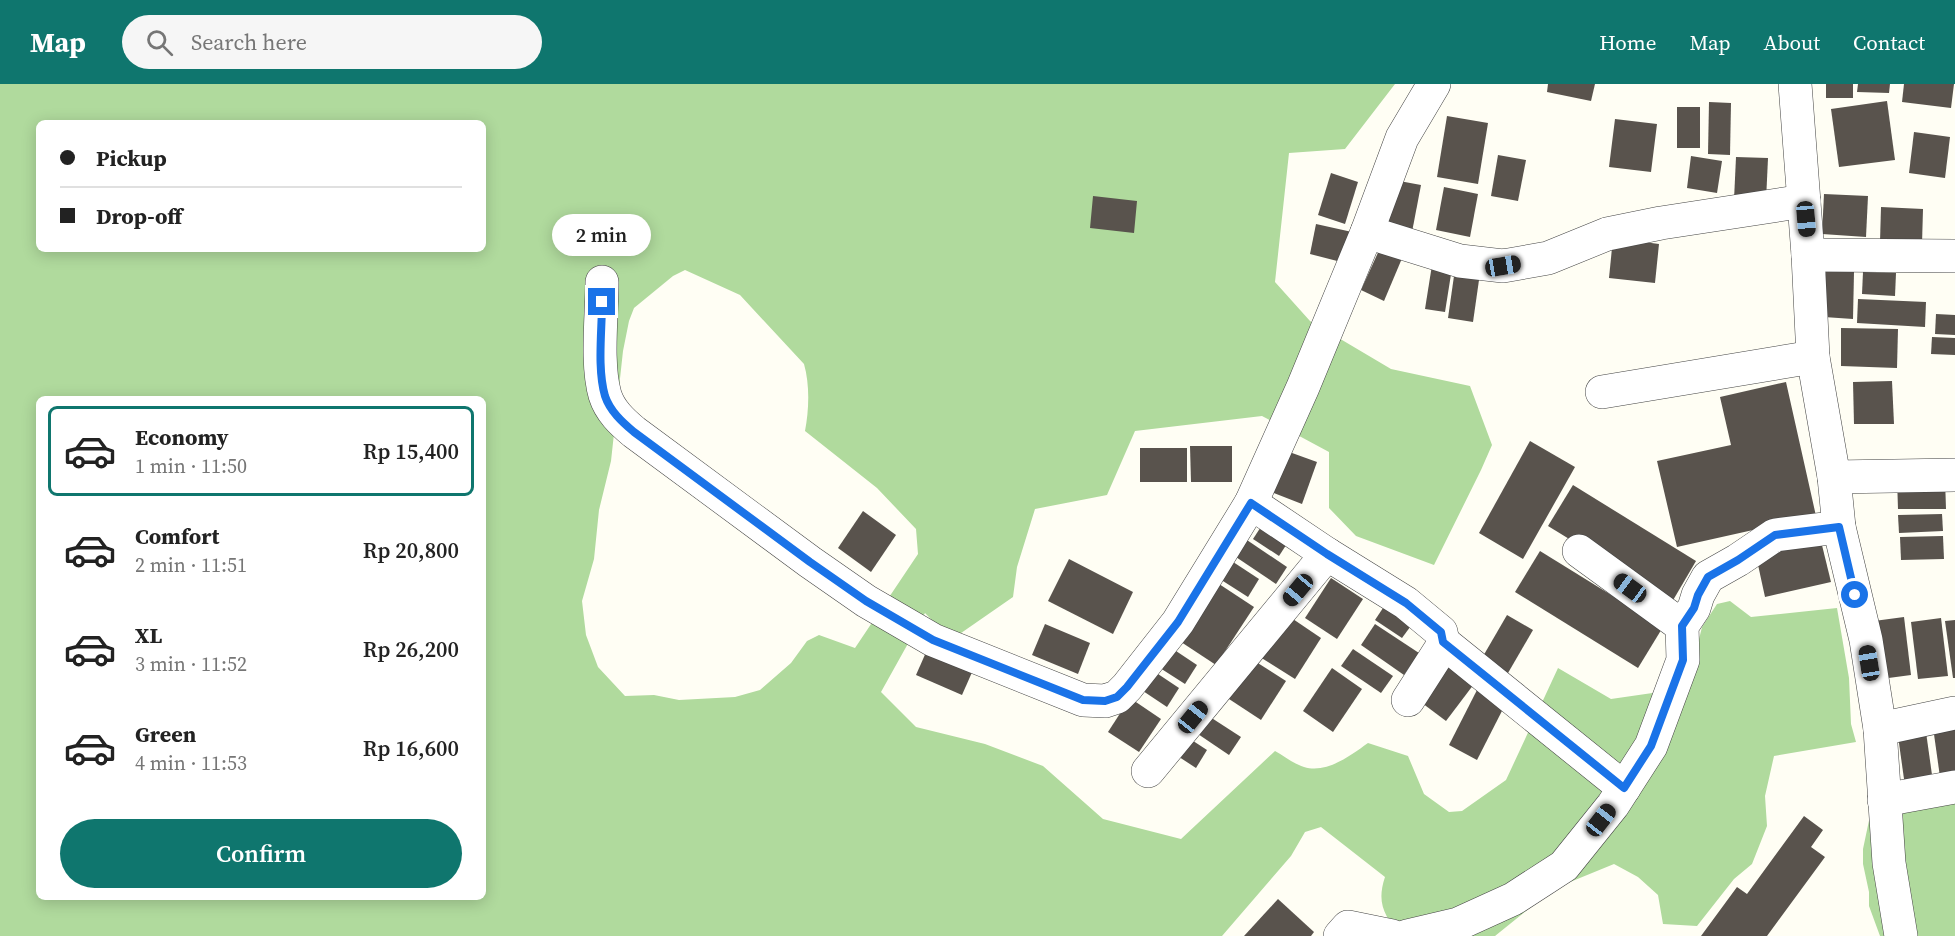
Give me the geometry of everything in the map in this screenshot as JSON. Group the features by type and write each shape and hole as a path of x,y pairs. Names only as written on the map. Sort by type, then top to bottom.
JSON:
{"street":[{"path":"602,282 601,362 605,396 615,415 634,432 866,601 933,640 1083,700 1105,701 1117,697 1127,687 1178,622 1251,503 1303,387 1367,232 1402,138 1434,84"},
{"path":"1795,84 1814,357 1834,477 1839,527 1866,640 1880,729 1889,862 1901,936"},
{"path":"1367,232 1460,261 1503,266 1548,258 1607,234 1661,223 1804,201"},
{"path":"1808,255 1955,256"},
{"path":"1602,392 1814,357"},
{"path":"1834,477 1955,476"},
{"path":"1251,503 1406,603 1441,632 1443,642 1624,788"},
{"path":"1407,936 1458,924 1513,899 1564,866 1624,788 1651,746 1683,660 1682,626 1694,608 1708,577 1775,535 1839,527"},
{"path":"1578,551 1682,626"},
{"path":"1148,771 1327,554"},
{"path":"1408,700 1443,642"},
{"path":"1880,729 1955,713"},
{"path":"1884,800 1955,787"},
{"path":"1340,936 1348,927 1392,936"}],"green space":[{"path":"0,84 1395,84 1345,149 1289,153 1275,282 1310,321 1391,369 1470,386 1492,445 1434,565 1356,536 1329,508 1329,452 1262,416 1135,431 1107,495 1035,509 1017,567 1013,597 951,640 925,613 881,692 916,727 985,744 1043,766 1103,819 1181,839 1275,751 1300,766 1321,768 1338,762 1368,743 1408,756 1424,794 1449,812 1462,811 1506,780 1558,668 1611,699 1687,688 1702,627 1717,604 1730,601 1751,617 1837,608 1849,678 1851,724 1856,742 1774,756 1765,796 1767,826 1752,864 1734,879 1697,926 1663,924 1658,895 1638,877 1614,864 1553,889 1495,936 1400,936 1390,922 1382,902 1382,886 1385,877 1321,827 1305,832 1291,856 1222,936 0,936","holes":["685,270 740,295 804,364 808,397 805,431 877,488 916,529 918,554 855,648 819,635 807,641 791,663 760,690 735,697 679,700 654,695 625,696 598,667 586,635 582,601 594,559 599,510 611,461 623,351 629,321 634,308 673,276"]},
{"path":"1955,800 1955,936 1880,936 1869,906 1869,892 1863,864 1863,849 1871,811"}],"building":[{"path":"1548,84 1595,84 1591,101 1547,92"},
{"path":"1826,84 1853,84 1853,98 1826,98"},
{"path":"1858,84 1890,84 1889,93 1857,92"},
{"path":"1904,84 1954,84 1951,108 1902,102"},
{"path":"1887,101 1895,160 1839,167 1831,109"},
{"path":"1709,102 1731,103 1730,155 1708,154"},
{"path":"1677,107 1700,107 1700,148 1677,148"},
{"path":"1447,116 1488,123 1478,184 1437,177"},
{"path":"1615,119 1657,124 1651,172 1609,167"},
{"path":"1914,132 1950,137 1945,178 1909,173"},
{"path":"1498,155 1526,160 1518,201 1491,196"},
{"path":"1691,156 1722,161 1717,193 1687,188"},
{"path":"1736,157 1768,158 1766,201 1734,200"},
{"path":"1331,173 1358,182 1345,224 1318,215"},
{"path":"1394,180 1421,185 1412,232 1385,227"},
{"path":"1444,187 1478,194 1470,237 1436,230"},
{"path":"1824,194 1868,196 1866,237 1822,234"},
{"path":"1093,196 1137,201 1134,233 1090,228"},
{"path":"1881,207 1923,209 1922,244 1880,242"},
{"path":"1316,224 1352,232 1345,263 1310,254"},
{"path":"1613,238 1659,244 1655,283 1609,278"},
{"path":"1381,246 1403,256 1384,301 1361,290"},
{"path":"1456,262 1481,266 1473,322 1448,318"},
{"path":"1432,265 1452,268 1445,312 1425,309"},
{"path":"1826,271 1854,272 1853,319 1824,317"},
{"path":"1863,272 1896,273 1895,296 1862,294"},
{"path":"1858,299 1926,302 1925,327 1857,323"},
{"path":"1936,314 1955,315 1955,335 1935,334"},
{"path":"1841,328 1898,329 1897,368 1841,366"},
{"path":"1932,337 1955,338 1955,355 1931,354"},
{"path":"1892,381 1894,424 1854,424 1853,382"},
{"path":"1786,382 1816,516 1677,547 1657,461 1731,445 1720,397"},
{"path":"1530,441 1575,467 1523,559 1479,533"},
{"path":"1190,446 1232,446 1232,482 1191,482"},
{"path":"1140,448 1187,448 1187,482 1140,482"},
{"path":"1281,449 1317,462 1302,504 1266,490"},
{"path":"1897,479 1945,479 1946,509 1898,509"},
{"path":"1573,485 1696,561 1672,602 1548,526"},
{"path":"863,511 896,535 871,572 838,548"},
{"path":"1942,514 1943,531 1899,533 1898,515"},
{"path":"1266,519 1292,536 1279,556 1253,539"},
{"path":"1238,534 1287,567 1276,584 1227,551"},
{"path":"1943,536 1944,559 1901,560 1900,537"},
{"path":"1820,537 1831,582 1765,597 1755,551"},
{"path":"1540,551 1663,627 1638,668 1515,592"},
{"path":"1224,556 1259,579 1248,597 1212,574"},
{"path":"1069,559 1133,592 1113,634 1048,601"},
{"path":"1331,578 1363,599 1337,639 1305,618"},
{"path":"1213,580 1254,607 1216,665 1175,638"},
{"path":"1385,605 1413,623 1402,638 1375,620"},
{"path":"1287,615 1321,638 1295,679 1260,657"},
{"path":"1507,615 1533,630 1508,673 1482,658"},
{"path":"1904,617 1911,675 1881,679 1874,621"},
{"path":"1941,618 1948,676 1918,679 1911,622"},
{"path":"1955,620 1955,678 1953,678 1945,621"},
{"path":"1045,624 1090,643 1078,674 1032,655"},
{"path":"1375,624 1419,653 1404,675 1361,645"},
{"path":"931,641 977,661 962,695 916,675"},
{"path":"1173,649 1197,665 1185,684 1160,668"},
{"path":"1353,649 1393,676 1381,693 1341,666"},
{"path":"1253,660 1286,681 1261,720 1229,699"},
{"path":"1446,663 1474,684 1446,721 1418,700"},
{"path":"1332,668 1362,689 1333,732 1303,711"},
{"path":"1152,670 1179,688 1167,707 1140,689"},
{"path":"1477,690 1505,705 1477,760 1449,745"},
{"path":"1130,698 1161,719 1139,752 1108,732"},
{"path":"1207,715 1241,737 1229,755 1195,732"},
{"path":"1955,717 1955,775 1940,777 1932,720"},
{"path":"1925,725 1933,782 1905,786 1897,729"},
{"path":"1184,735 1207,750 1196,768 1173,753"},
{"path":"1804,816 1823,830 1811,847 1825,857 1767,936 1701,936 1737,887 1747,894"},
{"path":"1278,899 1314,932 1311,936 1244,936"}],"route":[{"path":"602,302 601,362 605,396 615,415 634,432 866,601 933,640 1083,700 1105,701 1117,697 1127,687 1178,622 1251,503 1406,603 1441,632 1443,642 1624,788 1651,746 1683,660 1682,626 1694,608 1708,577 1775,535 1839,527 1855,595"}]}
